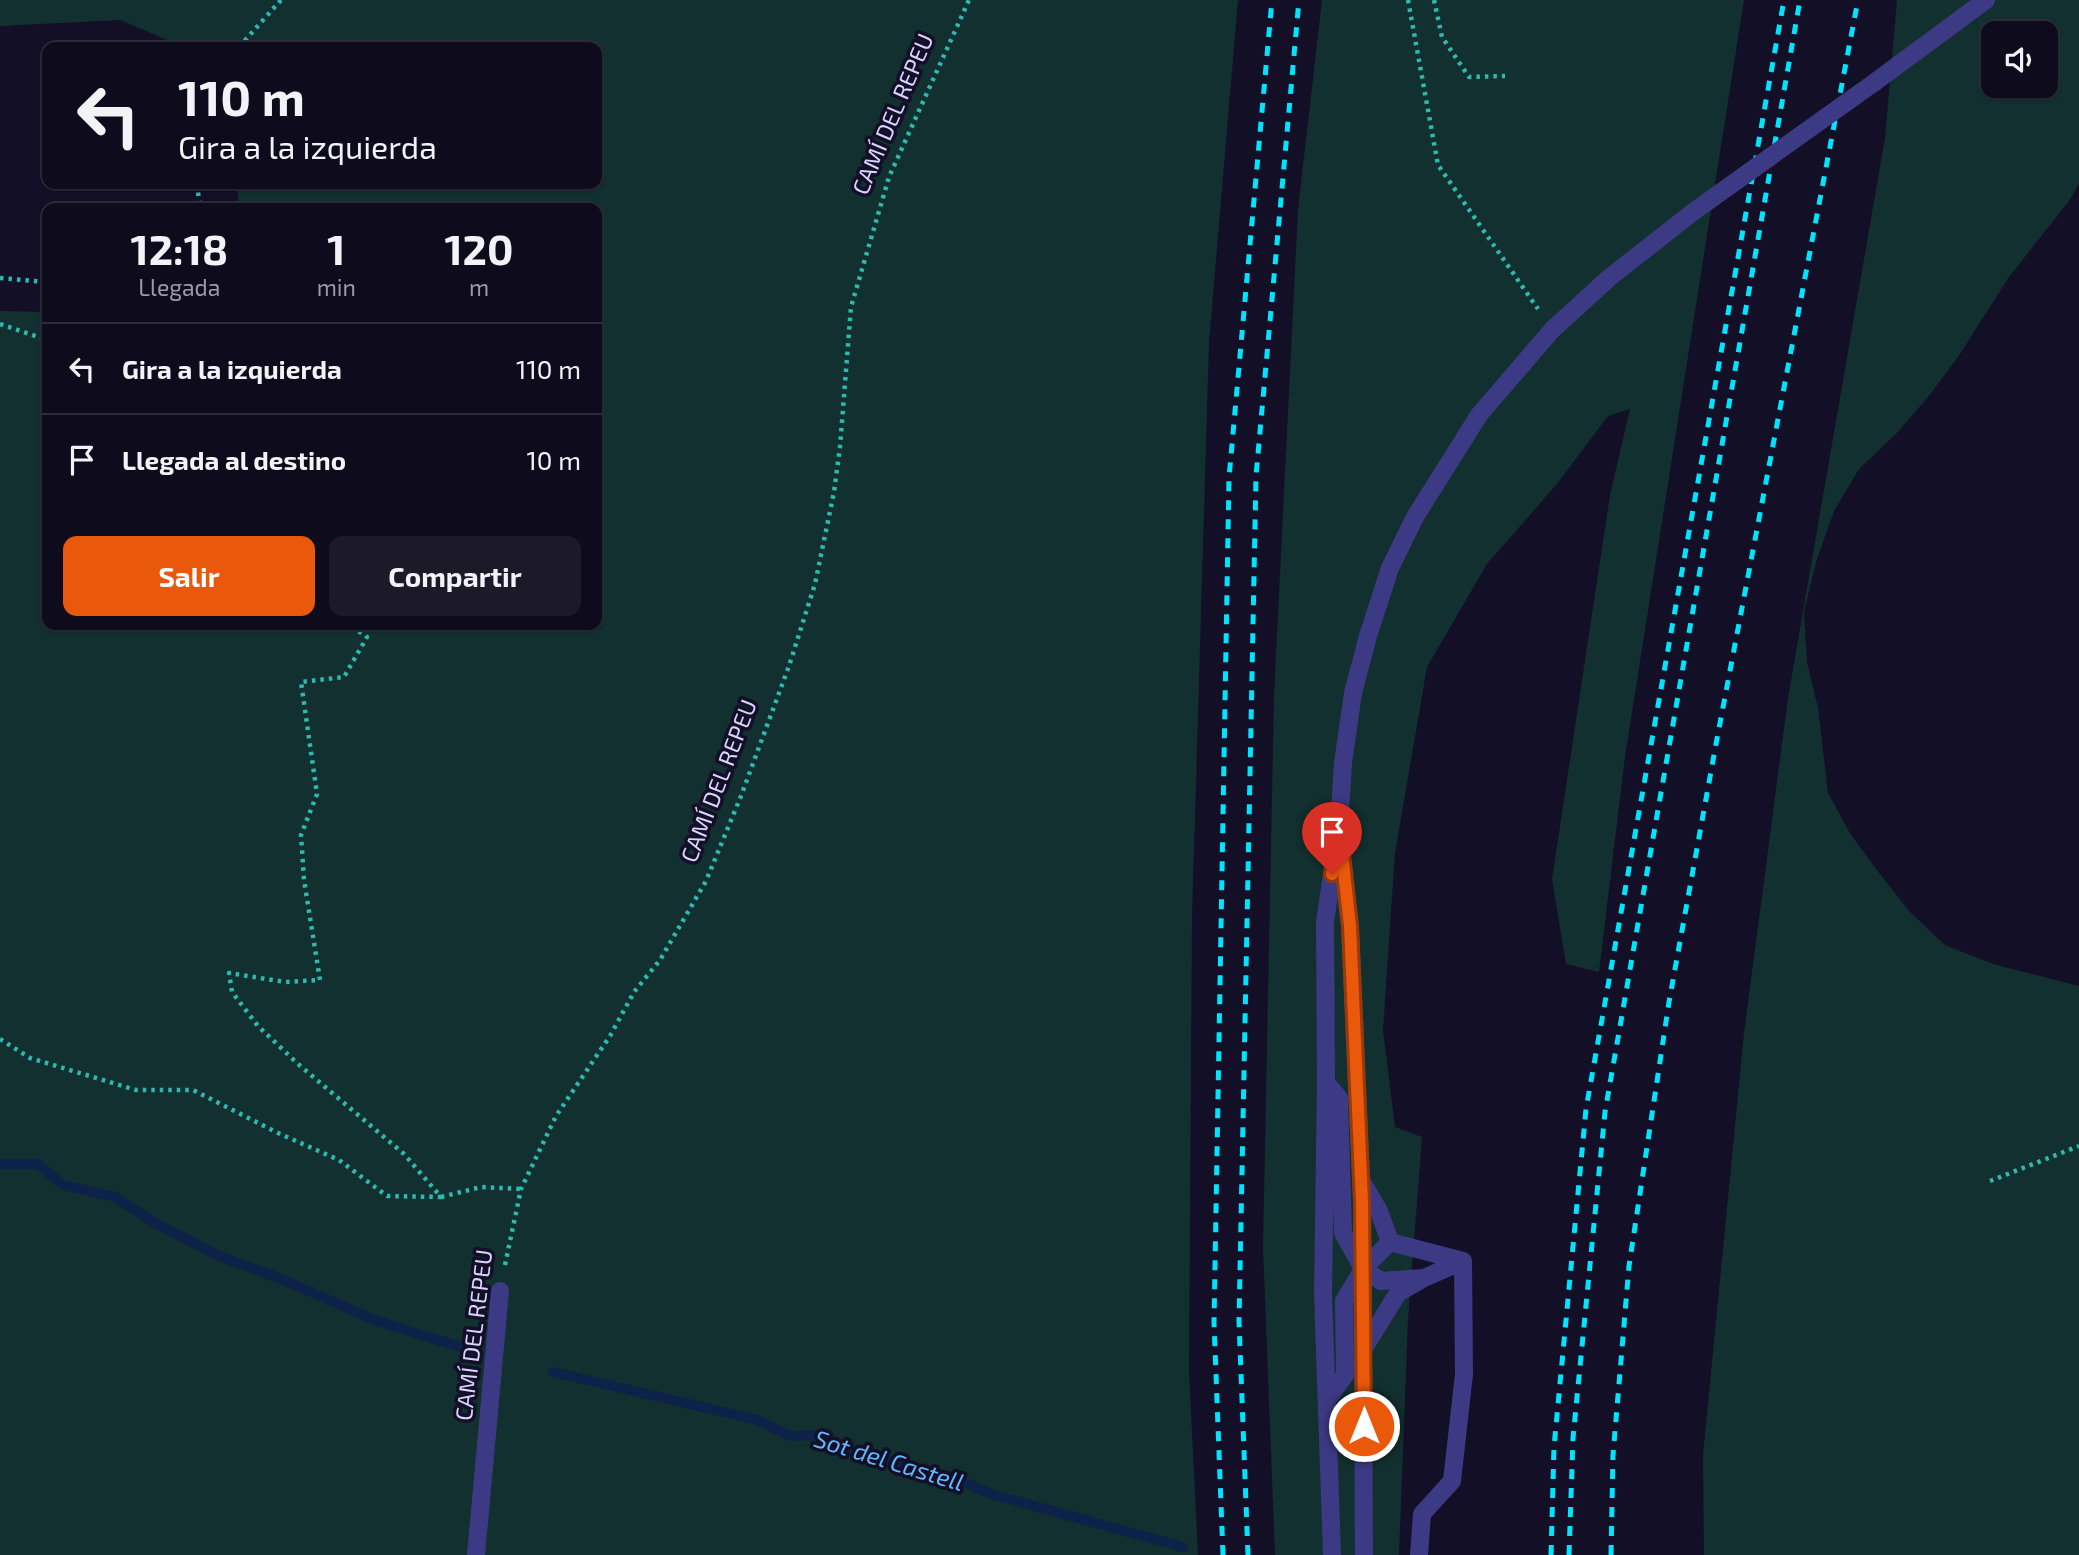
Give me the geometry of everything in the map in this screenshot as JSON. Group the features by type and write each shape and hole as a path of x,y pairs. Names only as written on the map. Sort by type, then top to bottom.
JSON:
{"street":[{"path":"1332,1555 1323,1294 1325,922 1339,827 1343,762 1353,693 1390,568 1415,517 1479,415 1552,330 1609,278 1693,212 1986,0"},
{"path":"1339,827 1350,926 1361,1179 1364,1555"},
{"path":"1326,1083 1339,1098 1343,1233 1363,1269 1381,1281 1424,1278"},
{"path":"1361,1179 1379,1211 1390,1242"},
{"path":"1327,1400 1345,1375 1344,1301 1363,1269 1390,1242"},
{"path":"1390,1242 1463,1261"},
{"path":"1363,1348 1398,1293 1463,1261"},
{"path":"1419,1555 1422,1514 1452,1481 1464,1374 1463,1261"},
{"name":"CAMÍ DEL REPEU","path":"476,1555 500,1291"}],"path":[{"path":"243,42 281,0"},
{"name":"CAMÍ DEL REPEU","path":"500,1291 521,1189 556,1116 610,1036 634,992 660,960 706,881 741,796 815,584 832,504 840,447 851,307 876,217 889,177 969,0"},
{"path":"1408,0 1438,165 1552,330"},
{"path":"1434,0 1442,37 1469,77 1505,76"},
{"path":"0,278 42,282"},
{"path":"0,324 42,338"},
{"path":"356,630 367,637 344,677 301,682 317,794 300,835 304,880 320,980 285,982 229,973 232,992 268,1035 404,1154 441,1197"},
{"path":"0,1040 30,1058 136,1090 193,1090 339,1160 387,1195 441,1197 481,1187 521,1189"},
{"path":"1990,1181 2079,1146"}],"green space":[{"path":"0,0 1238,0 1209,342 1192,917 1189,1371 1198,1555 0,1555 0,311 42,312 42,630 602,630 602,203 239,203 237,189 602,189 602,42 172,42 120,20 0,26"},
{"path":"1322,0 1744,0 1625,757 1599,972 1566,964 1552,879 1610,495 1630,409 1608,416 1557,484 1487,564 1427,667 1395,853 1383,1030 1395,1127 1422,1137 1408,1319 1399,1555 1275,1555 1263,1247 1274,695 1298,209"},
{"path":"1897,0 2079,0 2079,184 2069,201 2009,277 1958,357 1928,397 1896,434 1859,469 1834,511 1817,559 1804,611 1807,662 1818,708 1828,793 1851,835 1909,911 1945,945 1993,964 2079,986 2079,1555 1704,1555 1703,1455 1744,1033 1788,698 1885,138"}],"waterway":[{"path":"0,1164 38,1164 63,1185 115,1197 155,1223 219,1256 279,1278 377,1321 467,1349"},
{"name":"Sot del Castell","path":"553,1372 758,1420 790,1436 814,1435 843,1450 950,1476 994,1495 1183,1547"}],"railway":[{"path":"1223,1555 1214,1323 1229,478 1272,0"},
{"path":"1248,1555 1239,1321 1256,476 1299,0"},
{"path":"1551,1555 1554,1447 1586,1109 1784,0"},
{"path":"1569,1555 1573,1438 1605,1112 1800,0"},
{"path":"1611,1555 1613,1455 1629,1266 1669,1002 1858,0"}],"route":[{"path":"1332,874 1339,827 1350,926 1362,1201 1364,1426"}]}
